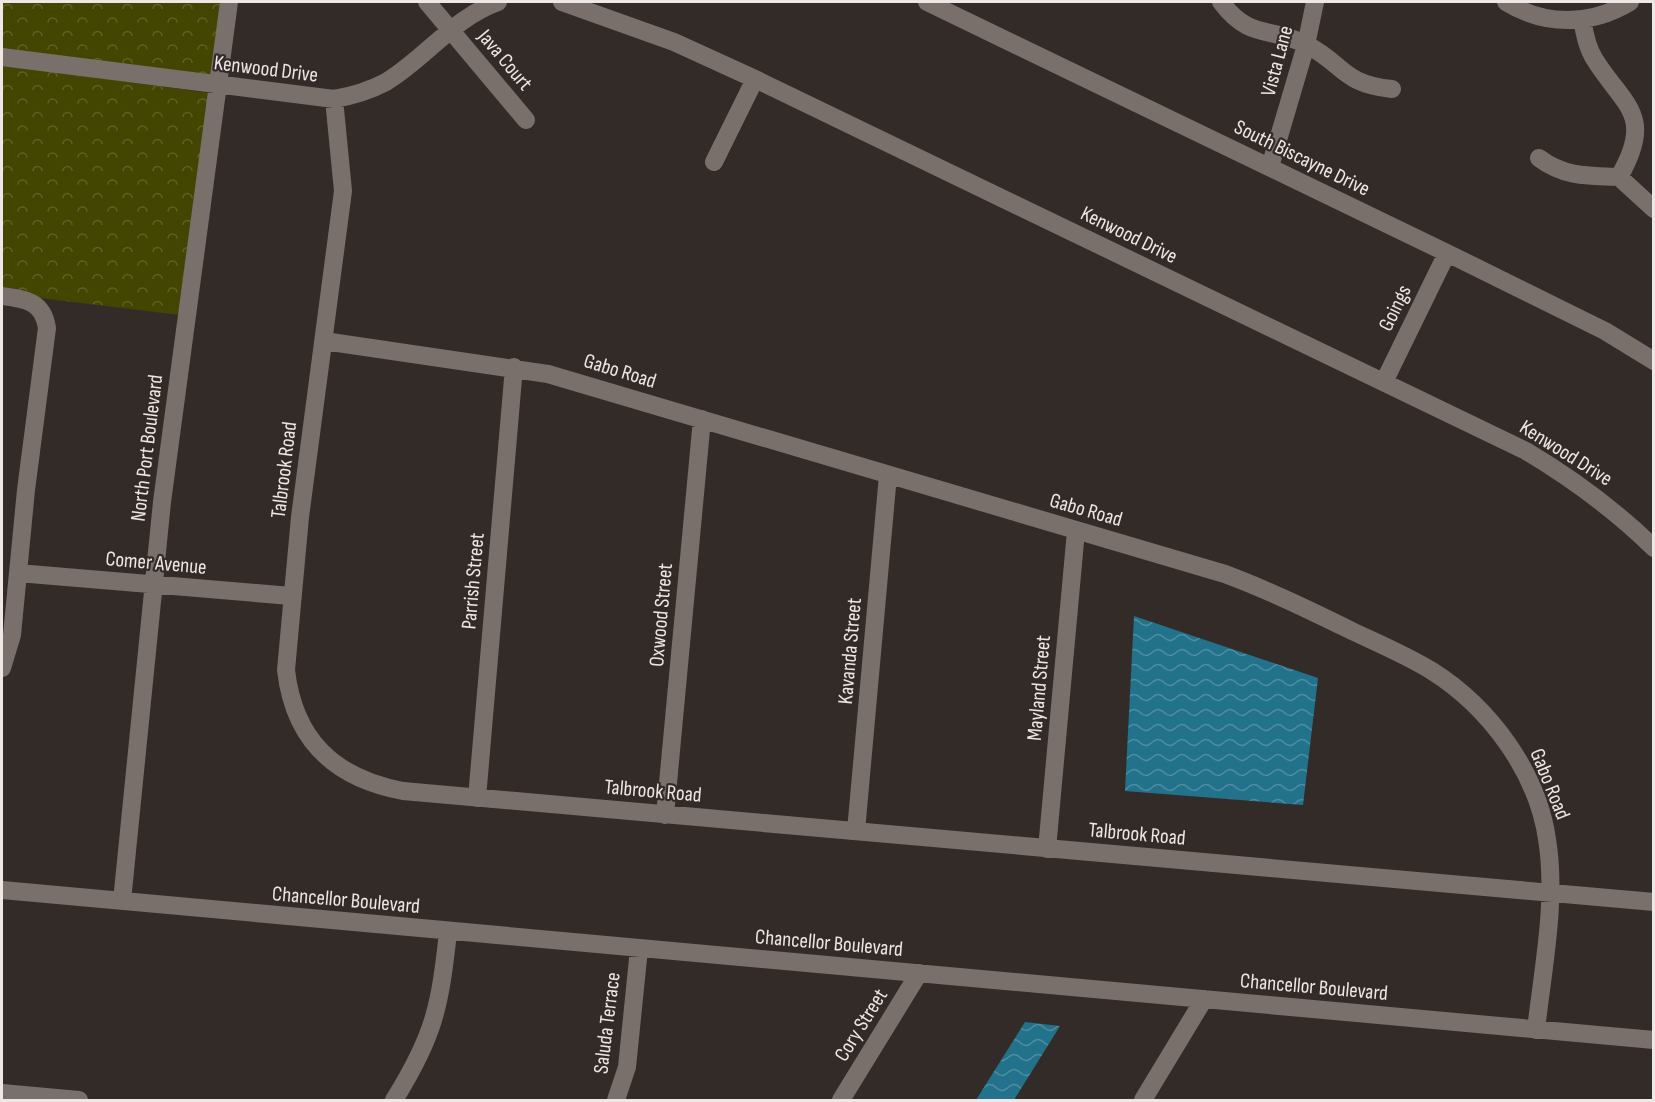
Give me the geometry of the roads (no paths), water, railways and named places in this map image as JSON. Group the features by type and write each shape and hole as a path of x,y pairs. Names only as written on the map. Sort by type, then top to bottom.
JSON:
{"street":[{"name":"North Port Boulevard","path":"122,901 162,502 229,2"},
{"name":"Java Court","path":"427,2 526,120"},
{"name":"Kenwood Drive","path":"2,57 334,99 355,95 386,82 476,10 498,2"},
{"name":"Kenwood Drive","path":"562,2 674,42 1526,451 1604,503 1653,548"},
{"name":"South Biscayne Drive","path":"927,2 1605,331 1653,362"},
{"path":"1221,2 1236,20 1248,27 1306,45 1356,81 1392,89"},
{"name":"Vista Lane","path":"1270,167 1306,45 1315,2"},
{"path":"1506,2 1539,17 1582,20 1612,11 1630,2"},
{"path":"1582,20 1593,57 1627,98 1634,112 1637,126 1635,146 1619,177"},
{"path":"714,162 755,80"},
{"name":"Talbrook Road","path":"334,99 343,191 291,596 286,655 288,688 300,721 321,752 345,772 378,786 477,798 1551,895 1653,902"},
{"path":"1539,158 1549,166 1571,175 1619,177 1653,209"},
{"name":"Goings","path":"1384,382 1447,253"},
{"path":"2,296 26,299 40,309 47,328 12,635 2,668"},
{"name":"Gabo Road","path":"324,341 548,374 702,419 1263,588 1414,661 1452,685 1496,729 1528,780 1547,837 1551,895 1536,1030"},
{"name":"Parrish Street","path":"477,798 514,368"},
{"name":"Oxwood Street","path":"665,814 702,419"},
{"name":"Kavanda Street","path":"856,831 888,475"},
{"name":"Mayland Street","path":"1047,849 1076,531"},
{"name":"Comer Avenue","path":"18,573 291,596"},
{"name":"Chancellor Boulevard","path":"2,890 639,950 919,973 1653,1040"},
{"path":"394,1101 419,1060 436,1015 448,932"},
{"name":"Saluda Terrace","path":"616,1101 628,1056 639,950"},
{"name":"Cory Street","path":"841,1101 919,973"},
{"path":"1143,1101 1204,999"},
{"path":"2,1094 79,1101"}],"water":[{"path":"1134,616 1318,678 1303,805 1125,791"},
{"path":"1025,1022 1060,1026 1014,1100 976,1100"}]}
